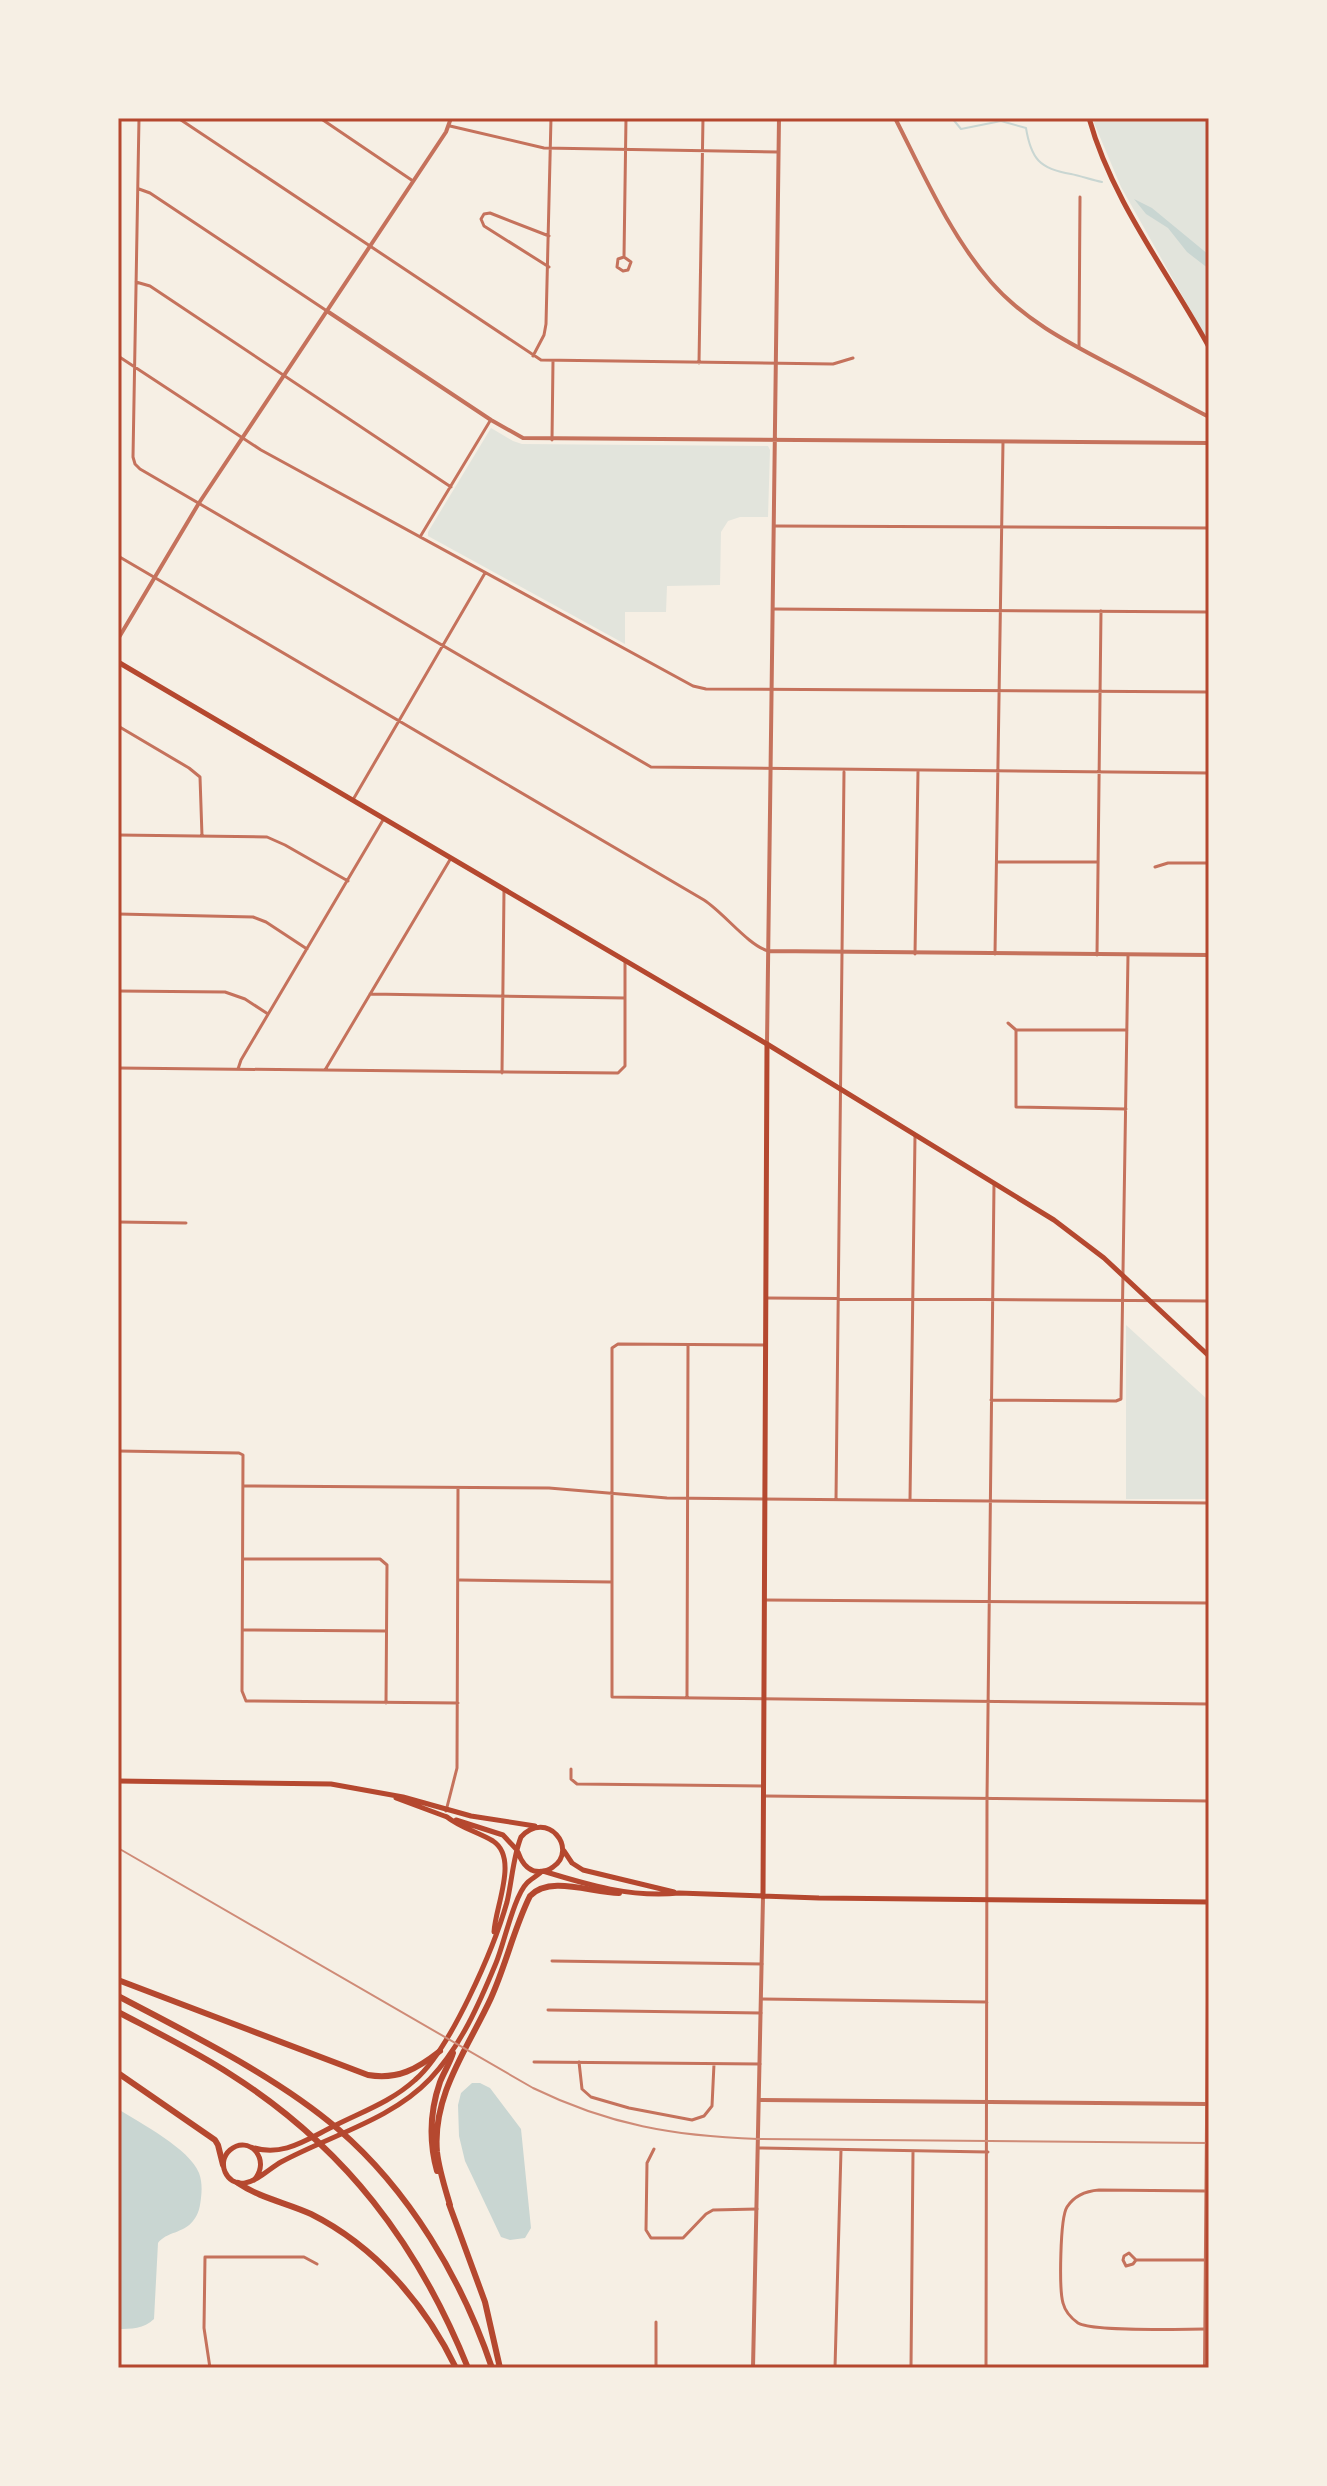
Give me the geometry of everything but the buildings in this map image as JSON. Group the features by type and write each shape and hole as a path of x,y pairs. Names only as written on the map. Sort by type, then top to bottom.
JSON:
{"highway":[{"path":"450,2205 438,2153 437,2127 442,2100 491,1998 530,1896 540,1887 554,1885 619,1893"},
{"path":"118,1980 368,2075 398,2076 413,2070 440,2051"},
{"path":"118,1996 238,2062 316,2112 358,2148 392,2187 436,2248 458,2287 492,2368"},
{"path":"118,2012 230,2074 295,2122 334,2158 385,2213 402,2238 451,2325 468,2368"},
{"path":"453,2053 435,2097 431,2132 435,2164 481,2290 500,2368"},
{"path":"118,2073 215,2140 223,2165"},
{"path":"238,2183 335,2228 389,2270 407,2291 456,2368"}],"main road":[{"path":"1089,118 1116,187 1209,347"},
{"path":"118,662 767,1044 1075,1234 1209,1356"},
{"path":"763,1897 767,1044"},
{"path":"118,1781 314,1782 344,1785 391,1796 503,1835 529,1869 619,1893 1209,1902"},
{"path":"446,1814 547,1828 558,1836 572,1863 583,1870 679,1893"},
{"path":"446,1814 492,1841 504,1853 505,1868 494,1937"},
{"path":"540,1827 521,1837 507,1901 476,1980 440,2051 416,2080 386,2102 277,2152 251,2147 232,2148 223,2165 227,2176 238,2183 254,2180 278,2163 400,2104 420,2089 453,2053 496,1963 521,1892 529,1881 555,1866 563,1849"},
{"path":"251,2147 260,2156 261,2163 254,2180"}],"street":[{"path":"139,118 135,464 140,469 651,767 1209,773"},
{"path":"178,118 541,360 833,364 853,358"},
{"path":"320,118 413,181"},
{"path":"118,639 199,503 450,126 451,118"},
{"path":"533,356 546,324 551,118"},
{"path":"624,257 626,118"},
{"path":"699,363 703,118"},
{"path":"767,1044 779,118"},
{"path":"895,118 969,254 984,274 1028,317 1079,348 1209,417"},
{"path":"450,126 551,148 778,152"},
{"path":"138,189 150,193 518,437 775,442 1209,443"},
{"path":"1079,348 1080,197"},
{"path":"549,236 490,213 484,214 481,219 484,226 549,267"},
{"path":"136,282 150,286 451,487"},
{"path":"118,356 242,438 693,686 706,689 1209,692"},
{"path":"552,440 553,361"},
{"path":"420,537 491,420"},
{"path":"995,954 1003,442"},
{"path":"774,526 1209,528"},
{"path":"118,556 704,900 722,912 758,947 768,951 1209,955"},
{"path":"352,801 485,573"},
{"path":"773,609 1209,612"},
{"path":"1097,955 1101,611"},
{"path":"118,726 200,777 202,836"},
{"path":"836,1500 844,770"},
{"path":"915,954 918,771"},
{"path":"238,1069 383,820"},
{"path":"118,835 254,836 273,839 348,881"},
{"path":"325,1070 451,858"},
{"path":"997,862 1098,862"},
{"path":"1155,867 1168,863 1209,863"},
{"path":"502,1073 504,890"},
{"path":"118,914 253,917 307,949"},
{"path":"991,1400 1120,1401 1128,955"},
{"path":"118,1068 621,1072 625,1066 625,961"},
{"path":"118,991 225,992 245,999 268,1014"},
{"path":"370,994 625,998"},
{"path":"1008,1023 1016,1030 1127,1030"},
{"path":"1016,1030 1016,1107 1126,1109"},
{"path":"910,1500 915,1135"},
{"path":"986,2368 987,1799 994,1184"},
{"path":"118,1222 186,1223"},
{"path":"766,1298 1209,1301"},
{"path":"687,1698 688,1344"},
{"path":"765,1345 614,1346 612,1697 1209,1704"},
{"path":"118,1451 239,1453 244,1457 244,1699 251,1702 458,1703"},
{"path":"244,1486 549,1488 645,1497 764,1500 1209,1503"},
{"path":"446,1814 457,1768 458,1488"},
{"path":"243,1559 385,1561 386,1703"},
{"path":"458,1580 612,1582"},
{"path":"764,1600 1209,1603"},
{"path":"243,1630 386,1631"},
{"path":"571,1769 573,1782 577,1784 763,1786"},
{"path":"763,1796 1209,1801"},
{"path":"1205,2368 1209,1880"},
{"path":"753,2368 763,1897"},
{"path":"552,1961 762,1964"},
{"path":"761,1999 987,2002"},
{"path":"548,2010 761,2013"},
{"path":"534,2062 760,2064"},
{"path":"579,2062 580,2082 587,2095 629,2108 692,2120 704,2116 712,2106 714,2064"},
{"path":"759,2100 1208,2104"},
{"path":"758,2148 988,2152"},
{"path":"654,2149 647,2163 646,2230 651,2238 683,2238 713,2210 757,2209"},
{"path":"835,2368 841,2150"},
{"path":"911,2368 913,2150"},
{"path":"1205,2191 1099,2190 1074,2199 1065,2210 1062,2224 1061,2293 1068,2313 1085,2326 1205,2329"},
{"path":"210,2368 204,2328 205,2257 304,2257 317,2264"},
{"path":"1136,2260 1205,2260"},
{"path":"656,2322 656,2368"}],"shaded area":[{"path":"1092,118 1209,118 1209,343 1121,187"},
{"path":"1134,199 1152,208 1209,255 1209,269 1187,252 1168,228 1146,214"},
{"path":"491,428 522,444 768,446 768,517 740,517 728,521 721,532 720,585 667,586 666,612 625,612 625,644 428,536"},
{"path":"1126,1325 1207,1399 1206,1499 1126,1499"},
{"path":"472,2083 490,2088 521,2129 531,2228 525,2238 510,2240 501,2237 465,2161 459,2136 458,2105 461,2093"},
{"path":"118,2109 186,2155 199,2173 202,2186 200,2207 195,2218 185,2228 158,2243 154,2319 142,2327 128,2329 118,2329"}],"waterway":[{"path":"952,118 961,129 1001,121 1026,128 1034,155 1044,165 1102,182"}],"railway":[{"path":"118,1848 533,2088 615,2120 698,2135 758,2139 1209,2143"}]}
